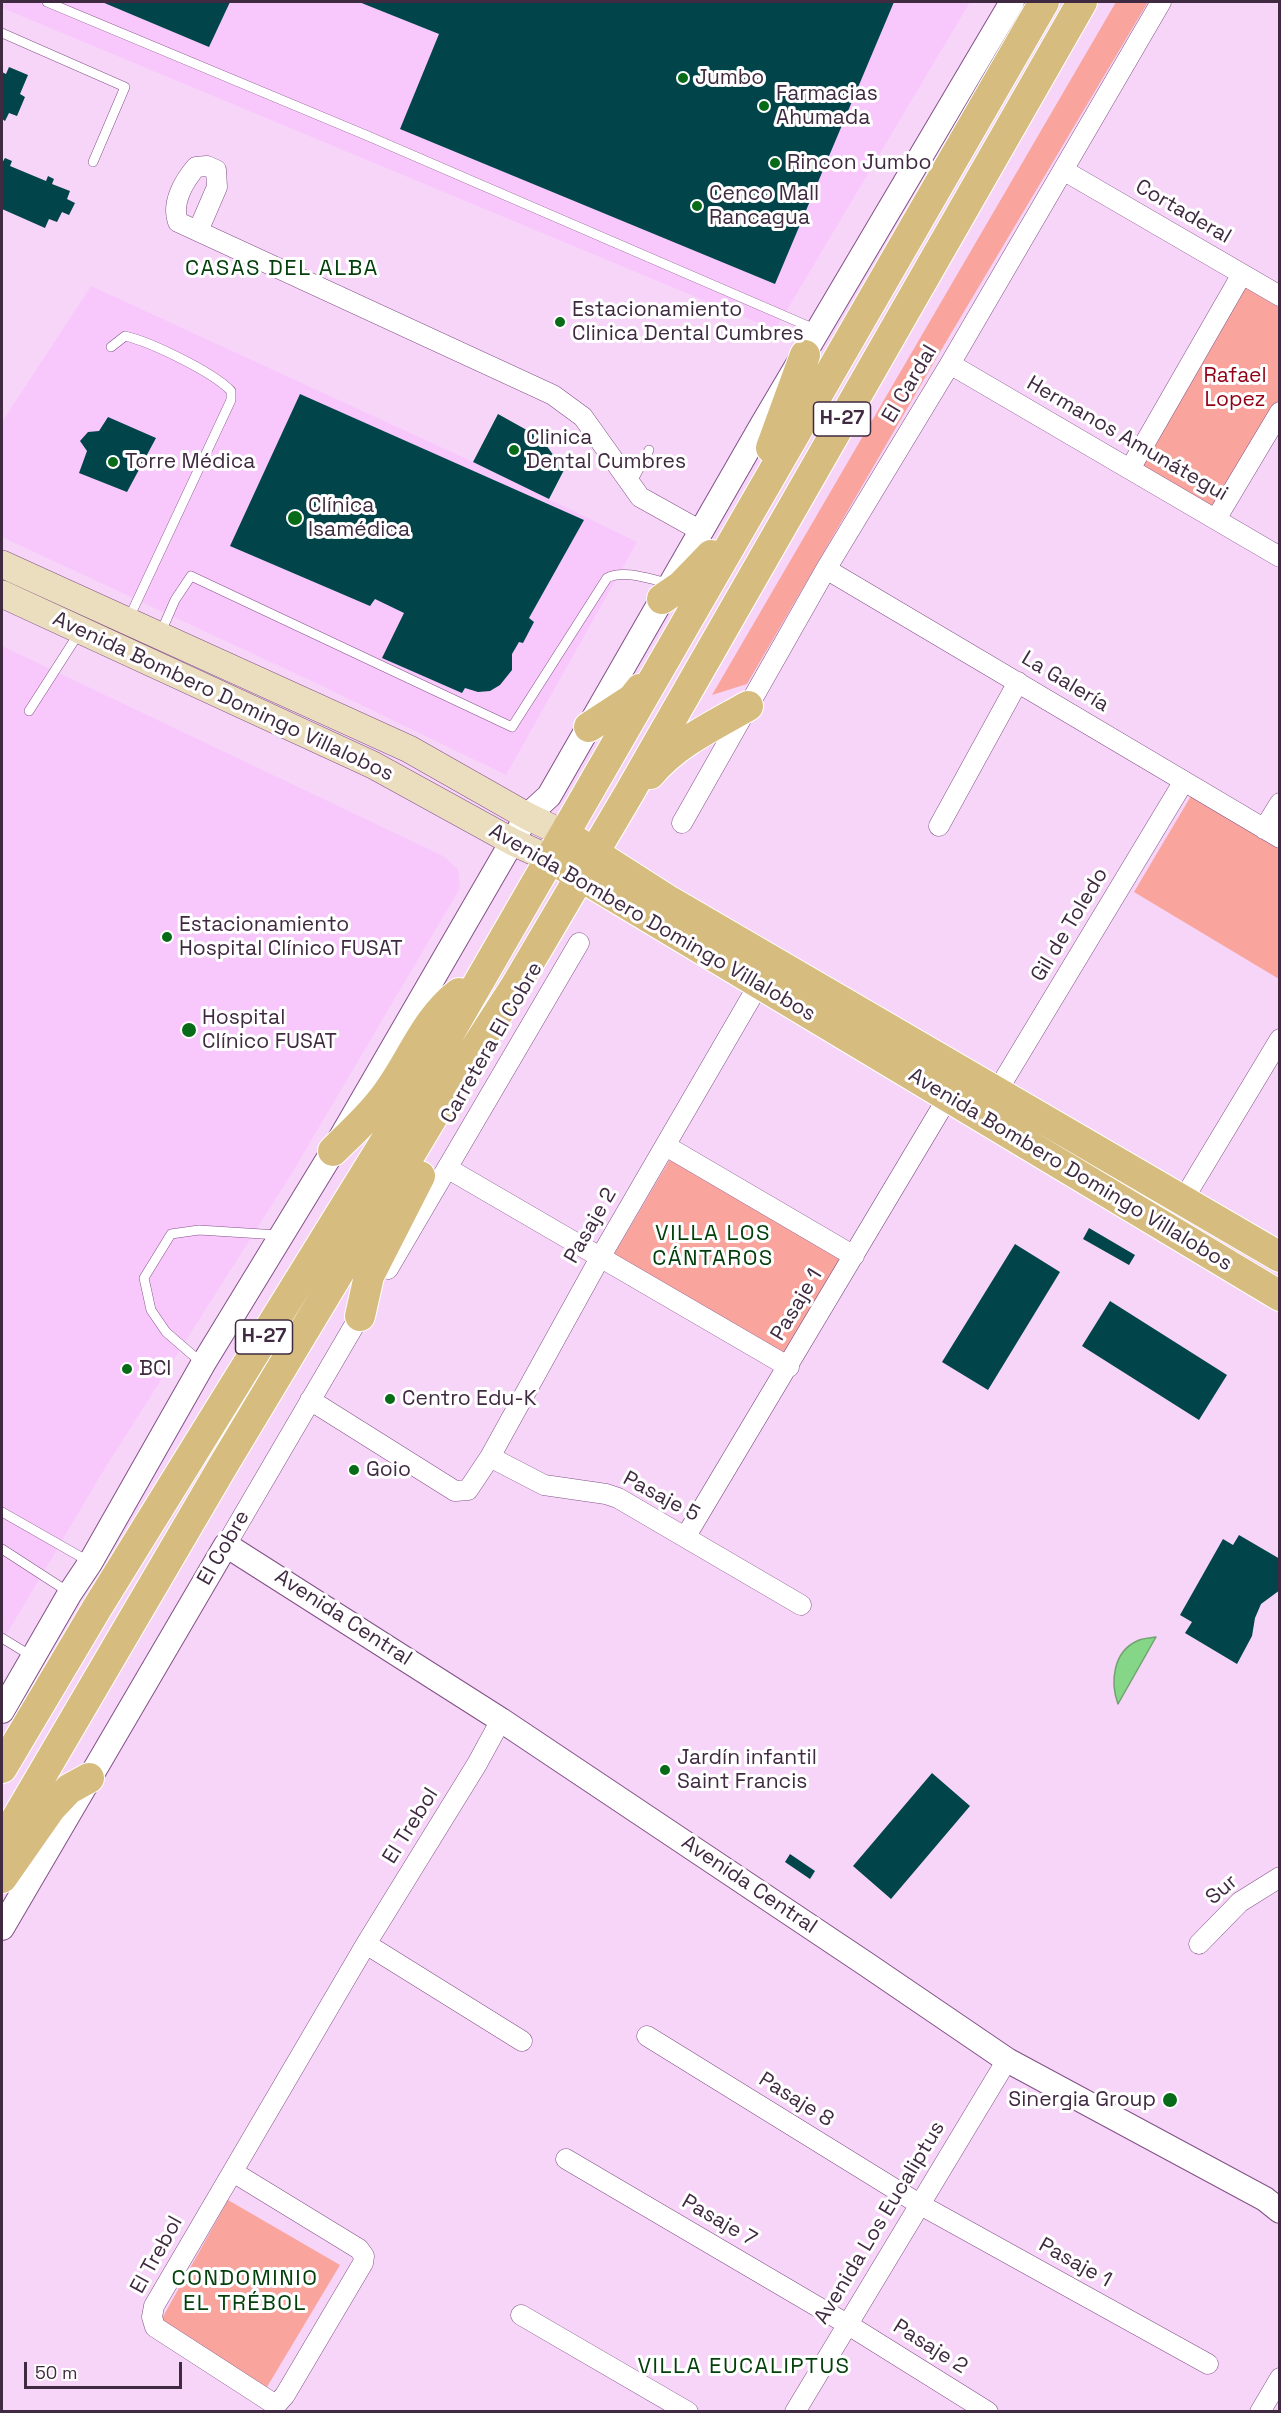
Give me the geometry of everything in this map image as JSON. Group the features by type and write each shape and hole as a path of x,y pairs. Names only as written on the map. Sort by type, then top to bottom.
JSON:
{"main road":[{"name":"H-27","path":"2,1768 97,1608 412,1098 1044,2"},
{"name":"H-27","path":"2,1843 224,1464 453,1083 516,985 628,795 1082,2"},
{"path":"667,591 701,566 753,505 773,441 812,343"},
{"name":"Avenida Bombero Domingo Villalobos","path":"2,564 128,621 154,648 295,731 373,765 513,842 557,846"},
{"name":"Avenida Bombero Domingo Villalobos","path":"2,594 81,631 154,648 409,749 527,816 557,846 586,863 759,984 1280,1296"},
{"path":"589,727 632,699 658,670"},
{"path":"628,795 668,755 691,738 748,706"},
{"name":"Avenida Bombero Domingo Villalobos","path":"586,863 666,899 1280,1257"},
{"path":"333,1150 381,1101 442,1007 481,978"},
{"path":"360,1316 369,1276 447,1121 453,1083"},
{"path":"2,1878 51,1809 69,1790 89,1778"}],"street":[{"path":"2,1711 70,1593 90,1563 203,1364 333,1150 527,816 549,796 701,531 1012,2"},
{"name":"El Cardal","path":"682,823 826,568 950,364 1161,2"},
{"name":"Cortaderal","path":"1063,171 1280,296"},
{"path":"198,231 553,395 583,417 640,497 701,531"},
{"path":"1130,469 1242,274"},
{"name":"Hermanos Amunátegui","path":"950,364 1280,557"},
{"path":"1216,519 1280,412"},
{"name":"La Galería","path":"826,568 1272,834"},
{"path":"939,826 1018,682"},
{"name":"Gil de Toledo","path":"996,1093 1184,781"},
{"path":"1272,834 1280,803"},
{"name":"Carretera El Cobre","path":"447,1168 579,943"},
{"name":"Pasaje 2","path":"310,1400 455,1491 465,1491 471,1487 490,1457 601,1256 759,984"},
{"path":"1183,1200 1280,1039"},
{"name":"Pasaje 1","path":"686,1536 789,1367 948,1097"},
{"path":"666,1146 854,1256"},
{"path":"447,1168 789,1367"},
{"name":"El Cobre","path":"2,1928 447,1168"},
{"name":"Pasaje 5","path":"490,1457 544,1485 612,1495 801,1605"},
{"name":"Avenida Central","path":"226,1545 501,1720 1007,2060 1275,2205"},
{"path":"90,1563 149,1592"},
{"path":"70,1593 128,1628"},
{"name":"El Trebol","path":"233,2172 358,2249 364,2256 363,2263 285,2395 278,2403 271,2402 155,2327 152,2317 154,2306 366,1944 477,1764 501,1720"},
{"name":"Sur","path":"1199,1944 1240,1902 1280,1877"},
{"path":"366,1944 522,2041"},
{"name":"Pasaje 8","path":"647,2036 919,2204"},
{"name":"Avenida Los Eucaliptus","path":"795,2412 1007,2060"},
{"name":"Pasaje 7","path":"566,2159 847,2324"},
{"name":"Pasaje 1","path":"919,2204 1208,2364"},
{"path":"521,2315 688,2412"},
{"name":"Pasaje 2","path":"847,2324 988,2412"},
{"path":"1260,2412 1280,2378"}],"lane":[{"path":"47,2 379,141 812,343"},
{"path":"2,33 125,87 93,162"},
{"path":"111,346 125,336 138,339 200,369 225,384 231,391 231,400 128,621"},
{"path":"631,484 649,450"},
{"path":"154,648 175,600 191,576 512,727 607,578 614,574 622,574 667,591"},
{"path":"29,711 81,631"},
{"path":"203,1364 166,1332 151,1310 144,1278 171,1234 199,1230 281,1235"},
{"path":"2,1512 90,1563"},
{"path":"2,1550 70,1593"},
{"path":"2,1638 33,1657"}],"shaded area":[{"path":"2,2 970,2 775,330 2,8"},
{"name":"Clínica Isamédica","path":"91,286 473,462 637,542 506,775 318,684 2,537 2,422"},
{"name":"Hospital Clínico FUSAT","path":"2,646 443,856 458,869 460,888 292,1173 102,1473 2,1642"},
{"path":"1156,1637 1118,1704 1114,1677 1118,1660 1129,1646 1137,1641"}],"green space":[{"path":"1116,2 1148,2 940,352 747,684 712,695"},
{"name":"Rafael Lopez","path":"1244,281 1279,302 1279,400 1214,511 1138,467"},
{"path":"1191,796 1279,849 1279,979 1134,892"},
{"path":"673,1154 847,1256 786,1360 612,1258"},
{"path":"228,2200 340,2265 267,2387 160,2322"}],"building":[{"path":"102,2 230,2 209,47"},
{"name":"Cenco Mall Rancagua","path":"359,2 894,2 775,284 400,129 439,34"},
{"path":"9,67 28,75 20,94 25,97 17,116 9,113 5,121 2,119 2,72 6,74"},
{"path":"5,158 12,161 10,166 46,181 48,176 54,179 52,184 70,191 67,199 75,203 69,215 62,212 57,222 49,219 45,228 2,209 2,163"},
{"path":"300,394 584,520 529,618 534,622 523,643 519,642 512,654 512,670 500,685 490,691 478,692 465,688 462,693 382,658 404,613 375,599 370,606 230,546"},
{"name":"Clinica Dental Cumbres","path":"498,414 541,438 564,470 549,499 473,462"},
{"name":"Torre Médica","path":"108,417 156,438 127,492 79,473 87,451 80,441 88,432 99,431"},
{"path":"1089,1228 1135,1255 1129,1265 1083,1239"},
{"path":"1015,1244 1060,1272 988,1390 942,1362"},
{"path":"1110,1301 1227,1375 1199,1420 1082,1346"},
{"path":"1239,1535 1280,1559 1280,1590 1261,1604 1255,1618 1252,1636 1237,1664 1185,1633 1192,1622 1180,1615 1223,1539 1233,1545"},
{"path":"932,1773 970,1806 891,1899 853,1866"},
{"path":"790,1854 815,1871 810,1879 785,1862"}],"place":[{"name":"Jumbo","path":"683,78"},
{"name":"Farmacias Ahumada","path":"764,106"},
{"name":"Rincon Jumbo","path":"775,163"},
{"name":"Cenco Mall Rancagua","path":"697,206"},
{"name":"Estacionamiento Clinica Dental Cumbres","path":"560,322"},
{"name":"Clinica Dental Cumbres","path":"514,450"},
{"name":"Torre Médica","path":"113,462"},
{"name":"Clínica Isamédica","path":"295,518"},
{"name":"Estacionamiento Hospital Clínico FUSAT","path":"167,937"},
{"name":"Hospital Clínico FUSAT","path":"189,1030"},
{"name":"BCI","path":"127,1369"},
{"name":"Centro Edu-K","path":"390,1399"},
{"name":"Goio","path":"354,1470"},
{"name":"Jardín infantil Saint Francis","path":"665,1770"},
{"name":"Sinergia Group","path":"1170,2100"}],"district":[{"name":"CASAS DEL ALBA","path":"282,269"},
{"name":"VILLA LOS CÁNTAROS","path":"713,1246"},
{"name":"CONDOMINIO EL TRÉBOL","path":"245,2292"},
{"name":"VILLA EUCALIPTUS","path":"744,2367"}]}
